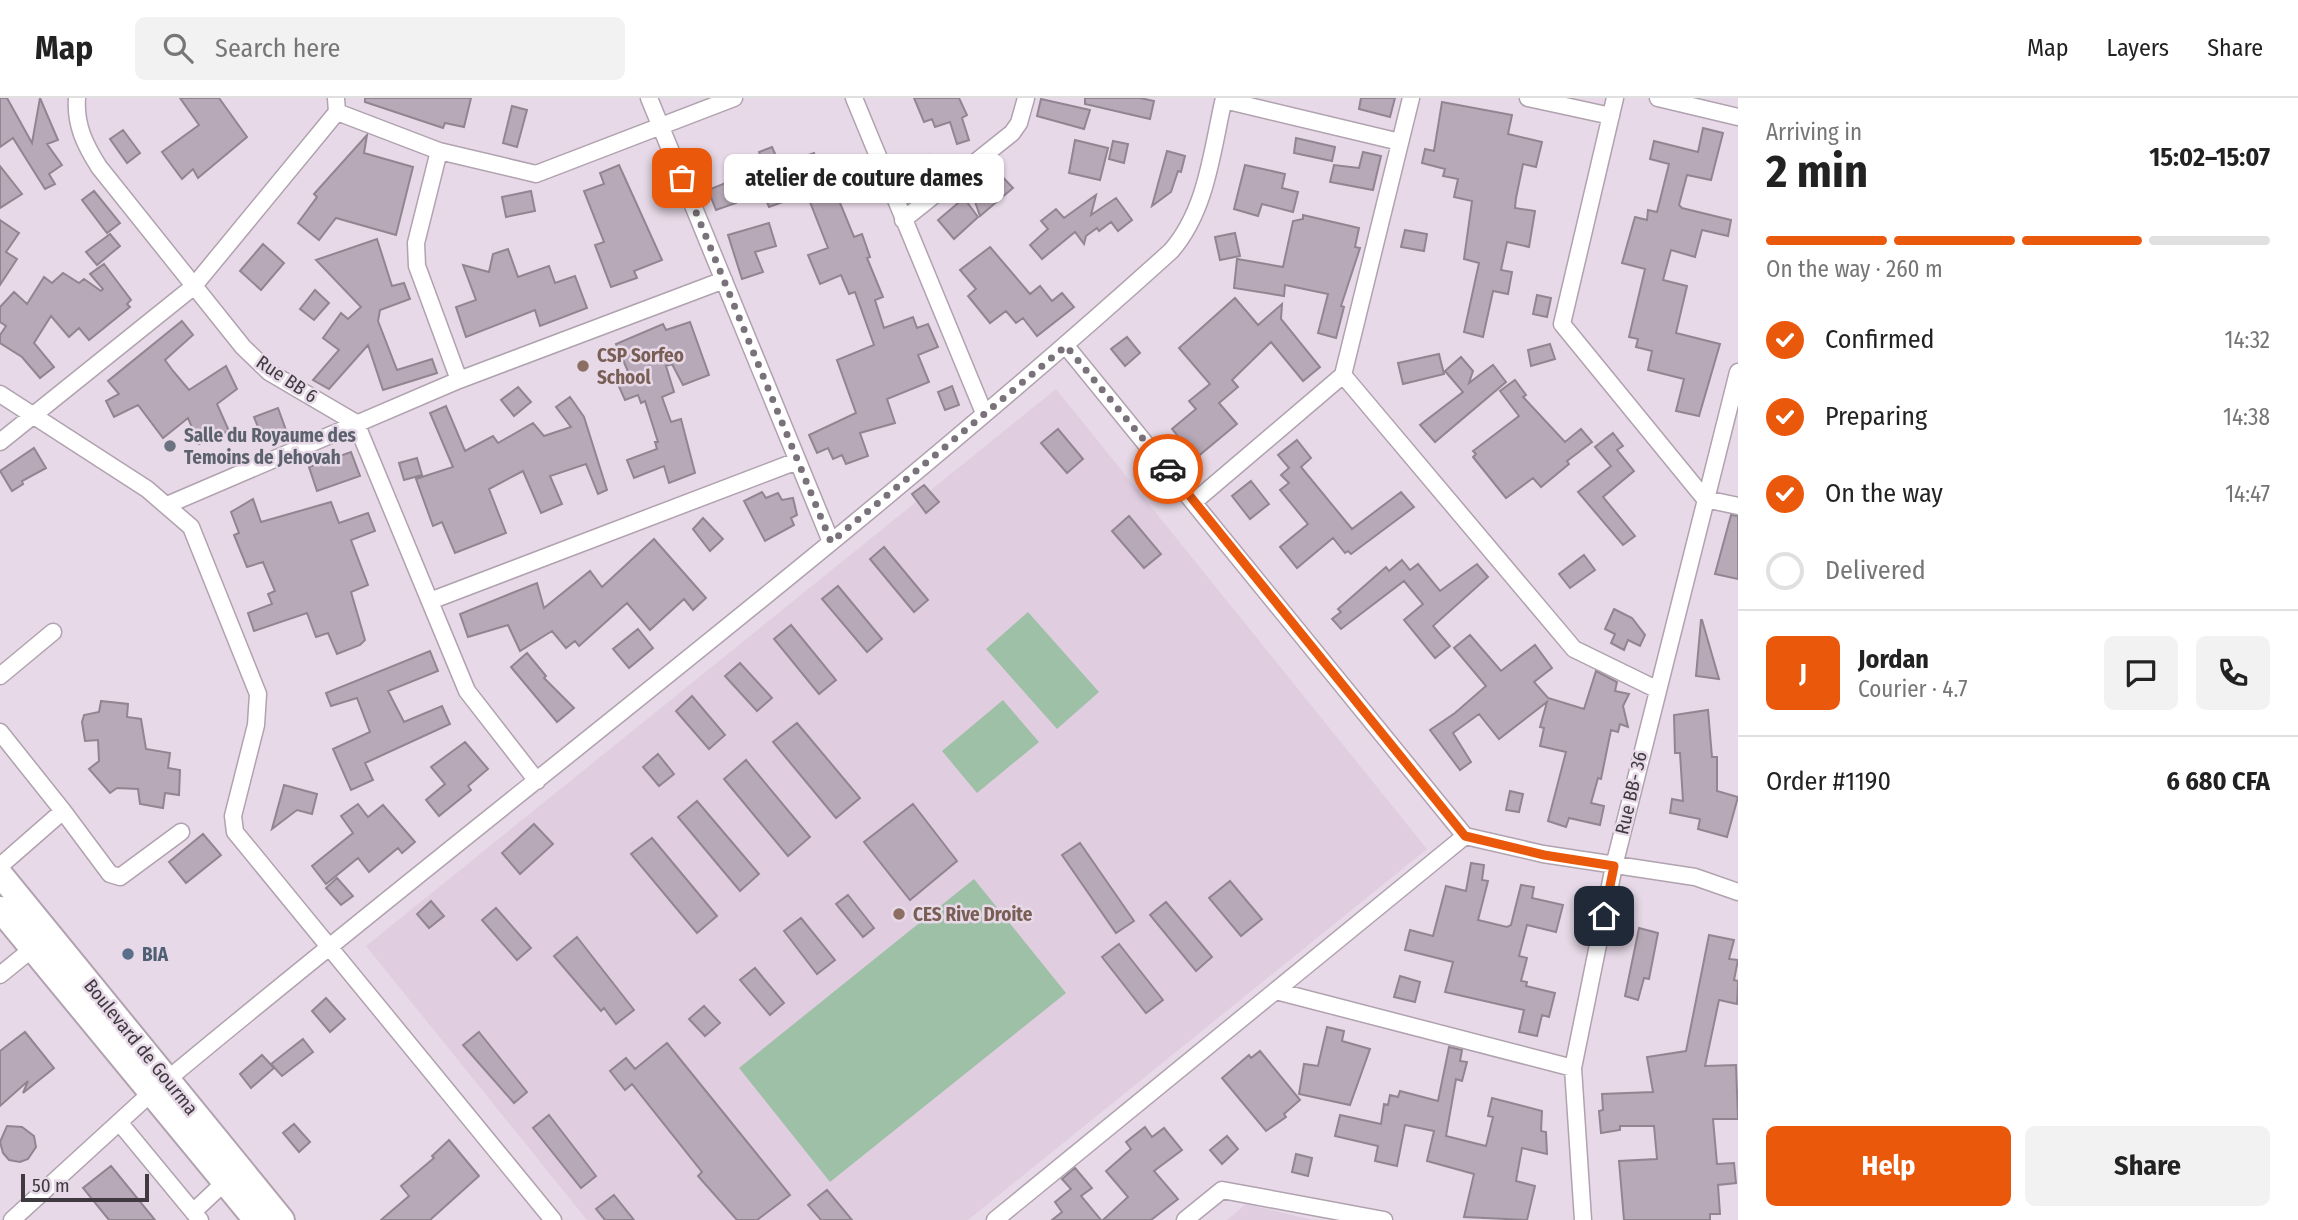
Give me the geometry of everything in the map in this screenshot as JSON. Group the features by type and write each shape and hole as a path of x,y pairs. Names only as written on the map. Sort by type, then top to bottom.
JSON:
{"highway":[{"name":"Boulevard de Gourma","path":"0,874 159,1086 225,1182 256,1220"},
{"name":"Boulevard de Gourma","path":"0,909 32,949 282,1220"}],"street":[{"name":"Rue BB 6","path":"77,98 76,113 83,141 99,167 193,287 255,360 356,423"},
{"path":"649,98 831,542"},
{"path":"0,442 193,287 336,105 439,150 536,174 734,98"},
{"path":"853,98 984,413"},
{"path":"903,220 1012,133 1019,124 1026,98"},
{"path":"1195,501 1343,375 1411,98"},
{"path":"1528,98 1611,116"},
{"path":"1615,98 1562,324 1705,499 1738,506"},
{"path":"1658,98 1738,117"},
{"path":"12,1220 159,1086 327,947 537,781 831,542 1066,346 1185,235 1196,215 1224,99 1400,142"},
{"path":"439,150 416,243 417,266 459,380"},
{"path":"167,505 459,380 724,280"},
{"path":"1066,346 1195,501 1465,836 1544,855 1695,877 1738,892"},
{"name":"Rue BB- 36","path":"1583,1220 1573,1068 1614,866 1656,689 1738,372"},
{"path":"1343,375 1574,649 1656,689"},
{"path":"0,394 147,489 191,527 258,694 256,725 233,816 235,832 553,1220"},
{"path":"356,423 467,691 537,781"},
{"path":"430,601 797,461"},
{"path":"0,676 53,632"},
{"path":"0,733 110,874 120,877 181,832"},
{"path":"0,866 63,811"},
{"path":"1005,1217 1465,836"},
{"path":"0,975 32,949"},
{"path":"1276,991 1573,1068"},
{"path":"119,1122 196,1216 225,1182"},
{"path":"1185,1220 1222,1190 1384,1220"}],"shaded area":[{"path":"1056,389 1427,849 968,1220 587,1220 366,946"},
{"path":"1246,1204 1313,1220 1227,1220"}],"green space":[{"path":"1028,612 1099,692 1057,729 986,649"},
{"path":"1003,700 1039,742 977,793 942,751"},
{"path":"974,879 1066,993 830,1182 739,1068"}],"building":[{"path":"0,98 7,98 32,143 40,98 58,140 47,144 62,165 49,174 55,184 45,189 13,138 0,147"},
{"path":"180,98 219,98 247,137 198,178 193,169 182,179 162,152 199,125"},
{"path":"365,98 471,98 464,127 445,123 443,128 365,102"},
{"path":"914,98 959,98 967,115 962,118 969,140 957,144 950,122 935,127 932,119 924,122"},
{"path":"1085,98 1140,98 1154,101 1150,119 1085,104"},
{"path":"1361,98 1395,98 1390,117 1359,109"},
{"path":"1041,99 1090,110 1084,129 1037,116"},
{"path":"1442,102 1512,115 1508,134 1542,142 1536,167 1523,164 1516,198 1515,208 1535,211 1529,247 1507,242 1501,270 1512,272 1508,294 1493,291 1483,337 1464,332 1479,263 1464,259 1472,201 1454,197 1458,179 1443,176 1445,169 1422,163 1425,149 1434,151"},
{"path":"512,106 527,110 517,147 503,143"},
{"path":"1703,128 1723,133 1711,180 1687,175 1679,205 1731,220 1728,236 1702,230 1695,257 1671,250 1663,280 1687,286 1676,333 1720,344 1699,416 1676,411 1684,379 1648,370 1652,351 1636,347 1638,339 1629,337 1645,269 1622,263 1635,217 1647,220 1648,210 1657,212 1669,164 1650,159 1654,141 1698,152"},
{"path":"123,130 140,153 127,163 110,139"},
{"path":"367,135 364,153 413,167 396,235 336,218 319,240 298,223 317,197 314,194"},
{"path":"1296,138 1335,147 1332,161 1294,153"},
{"path":"1075,140 1108,148 1100,180 1069,173"},
{"path":"1113,141 1128,144 1124,163 1109,159"},
{"path":"772,147 780,165 814,153 829,196 836,193 854,237 862,234 870,257 867,258 883,297 875,300 884,328 913,317 917,328 928,324 938,347 918,355 929,382 887,399 895,423 860,433 868,456 846,464 842,455 833,459 828,448 817,453 809,435 856,413 837,360 874,345 855,292 849,294 841,275 820,284 808,255 828,248 808,197 805,194 769,207 764,195 774,191 759,152"},
{"path":"1167,151 1185,156 1181,172 1178,171 1171,192 1152,206"},
{"path":"1363,152 1381,156 1373,190 1330,182 1334,165 1359,168"},
{"path":"930,155 944,173 929,184 916,166"},
{"path":"619,165 662,260 634,271 637,278 611,287 595,245 604,242 584,191 604,184 600,173"},
{"path":"1245,165 1285,174 1282,188 1298,192 1293,212 1262,204 1258,216 1234,209"},
{"path":"0,166 22,194 0,208"},
{"path":"997,171 1013,188 980,216 972,193"},
{"path":"728,182 736,203 716,210 708,190"},
{"path":"94,191 120,223 107,233 82,200"},
{"path":"531,191 535,211 506,217 502,197"},
{"path":"1096,195 1091,215 1116,198 1132,220 1118,231 1111,222 1099,231 1097,228 1086,236 1084,244 1075,232 1042,259 1030,245 1048,229 1041,221 1056,209 1064,218"},
{"path":"964,198 978,217 954,239 938,220"},
{"path":"1303,215 1359,228 1355,247 1360,248 1341,306 1344,307 1336,338 1318,333 1328,294 1285,285 1284,296 1234,288 1237,259 1283,267 1293,221 1303,219"},
{"path":"0,220 19,233 6,252 17,259 0,285"},
{"path":"769,223 776,246 755,252 763,272 742,279 728,235"},
{"path":"1405,230 1427,234 1424,251 1401,247"},
{"path":"1235,233 1240,256 1220,260 1215,237"},
{"path":"110,234 120,246 97,265 86,252"},
{"path":"377,239 392,286 404,283 410,299 380,310 378,321 397,370 432,359 437,373 383,390 368,345 329,389 313,380 339,350 323,338 341,313 348,319 361,307 316,260"},
{"path":"263,244 284,263 261,290 240,271"},
{"path":"990,247 1030,294 1040,286 1052,301 1062,293 1074,307 1037,336 1023,318 1016,323 1006,311 990,323 968,296 976,289 960,270"},
{"path":"508,249 518,277 549,266 555,283 575,276 587,308 540,326 535,310 466,337 456,307 476,300 463,265 489,272 493,254"},
{"path":"104,264 131,300 127,304 130,307 89,340 79,328 69,337 51,316 34,343 54,367 40,378 22,357 0,343 0,335 6,326 0,322 0,307 14,292 27,304 44,277 52,283 63,273 79,283 84,279 101,291 103,289 90,274"},
{"path":"315,290 329,303 314,320 300,309"},
{"path":"1537,295 1551,298 1547,317 1533,314"},
{"path":"1235,298 1258,325 1282,304 1281,319 1320,367 1303,381 1271,342 1232,380 1238,387 1219,403 1237,424 1196,458 1172,429 1196,409 1189,401 1210,384 1179,348"},
{"path":"182,321 193,335 165,360 173,371 189,390 226,366 237,389 217,404 229,431 199,444 188,418 163,438 138,405 114,417 106,401 119,394 108,381"},
{"path":"690,322 709,375 683,385 672,364 666,366 674,392 662,397 671,422 681,419 695,473 669,483 664,466 634,478 627,460 657,449 655,442 658,442 645,401 641,403 638,395 625,400 617,382 630,376 616,344 663,324 666,330"},
{"path":"1127,337 1140,353 1125,366 1111,349"},
{"path":"1550,344 1555,359 1531,366 1528,350"},
{"path":"1439,354 1444,374 1403,384 1398,363"},
{"path":"1461,357 1473,371 1469,383 1493,365 1506,382 1435,442 1420,425 1463,392 1445,371"},
{"path":"1515,380 1526,395 1523,397 1565,442 1581,429 1592,442 1567,461 1569,464 1541,487 1533,478 1506,498 1473,457 1476,454 1473,451 1519,416 1500,391"},
{"path":"952,386 959,405 945,410 938,392"},
{"path":"518,387 531,402 514,416 501,400"},
{"path":"570,397 584,417 607,490 598,494 586,464 550,476 562,504 541,513 523,471 489,489 506,533 455,553 442,522 433,526 416,479 453,467 430,413 446,406 465,451 493,436 498,443 533,423 544,436 571,427 556,407"},
{"path":"278,408 287,433 264,442 254,417"},
{"path":"1058,429 1083,459 1067,473 1041,443"},
{"path":"1613,433 1623,446 1617,450 1634,471 1603,497 1635,536 1623,545 1578,492 1611,466 1595,447"},
{"path":"1297,440 1311,458 1301,467 1352,529 1401,492 1414,507 1351,554 1348,551 1345,553 1333,538 1297,568 1280,547 1308,524 1280,490 1289,483 1281,475 1289,468 1278,455"},
{"path":"34,448 46,468 22,481 23,484 12,491 0,471"},
{"path":"351,452 360,476 317,491 309,467"},
{"path":"417,458 422,475 404,480 399,463"},
{"path":"1251,481 1269,504 1250,519 1232,496"},
{"path":"924,485 939,502 926,513 912,494"},
{"path":"762,492 766,498 778,493 782,500 793,498 797,515 791,518 794,525 765,541 744,501"},
{"path":"253,499 261,522 331,502 339,523 368,513 375,531 351,540 368,585 351,592 365,640 360,645 337,654 328,633 316,637 307,613 254,631 248,613 272,604 268,594 275,591 263,562 247,567 234,535 239,533 231,512"},
{"path":"1731,515 1738,516 1738,579 1715,574"},
{"path":"1129,516 1161,554 1144,568 1112,531"},
{"path":"703,518 723,539 710,551 693,529"},
{"path":"654,539 706,598 693,610 684,599 650,630 627,603 579,646 575,641 566,648 552,631 520,651 508,625 468,637 460,614 537,583 544,608 590,571 602,587"},
{"path":"884,547 928,600 914,612 870,559"},
{"path":"1584,555 1595,570 1570,588 1559,574"},
{"path":"1402,560 1410,570 1418,564 1440,591 1477,564 1488,577 1433,626 1450,646 1435,658 1404,620 1423,604 1404,581 1341,629 1332,619 1341,612 1338,609 1386,567 1389,571"},
{"path":"838,586 882,639 867,652 822,599"},
{"path":"1614,609 1632,618 1645,635 1640,646 1628,640 1624,650 1611,643 1615,634 1605,629"},
{"path":"1702,620 1719,679 1696,676"},
{"path":"791,625 836,680 819,694 774,639"},
{"path":"638,629 653,648 629,668 613,649"},
{"path":"1470,635 1501,671 1535,645 1552,668 1534,682 1548,698 1584,709 1596,671 1617,682 1615,691 1629,694 1623,706 1628,727 1620,724 1618,732 1611,730 1601,779 1598,778 1591,803 1604,806 1600,825 1569,818 1566,827 1548,821 1566,752 1540,746 1544,728 1540,727 1547,702 1499,739 1479,714 1453,733 1471,762 1460,770 1430,730 1486,686 1454,648"},
{"path":"430,651 438,671 388,691 404,722 442,706 450,724 365,763 373,780 351,790 333,749 370,732 357,698 331,706 326,693"},
{"path":"527,653 546,676 544,678 574,708 557,722 511,667"},
{"path":"740,663 772,698 757,711 725,676"},
{"path":"692,696 725,735 709,749 676,711"},
{"path":"101,701 128,704 127,717 141,719 146,749 170,753 168,768 180,770 179,795 165,793 163,808 140,804 138,789 117,788 110,793 89,769 99,761 98,740 85,741 82,722 84,715 99,712"},
{"path":"1708,710 1712,757 1717,757 1717,791 1738,797 1727,837 1698,829 1700,819 1670,813 1672,799 1683,801 1680,753 1675,753 1674,715"},
{"path":"797,723 860,798 836,818 773,742"},
{"path":"465,742 488,769 468,786 471,790 439,816 426,800 445,784 431,767"},
{"path":"658,754 674,774 659,786 643,767"},
{"path":"746,760 810,837 788,856 724,779"},
{"path":"284,785 317,794 312,814 297,810 272,829"},
{"path":"1510,791 1523,794 1519,812 1506,810"},
{"path":"697,801 759,874 740,891 678,817"},
{"path":"358,804 368,817 383,805 415,842 402,853 398,848 369,872 358,858 326,884 312,866 353,833 341,816"},
{"path":"913,804 957,861 910,900 864,842"},
{"path":"534,824 553,844 520,874 502,853"},
{"path":"203,834 221,855 186,883 169,862"},
{"path":"652,838 717,916 697,933 631,854"},
{"path":"1080,843 1134,921 1116,933 1062,855"},
{"path":"1471,863 1484,865 1482,880 1488,881 1478,920 1507,927 1511,925 1521,885 1534,887 1532,898 1563,905 1556,932 1527,925 1519,956 1527,958 1521,981 1527,982 1526,986 1555,993 1549,1017 1542,1015 1537,1036 1519,1032 1524,1010 1445,992 1453,962 1405,950 1410,930 1433,936 1446,886 1466,891"},
{"path":"337,878 353,896 341,905 326,888"},
{"path":"1230,881 1262,919 1241,936 1209,898"},
{"path":"848,895 874,928 863,937 836,904"},
{"path":"431,901 444,916 429,928 417,914"},
{"path":"1166,902 1212,957 1196,971 1150,915"},
{"path":"496,908 531,948 517,960 482,920"},
{"path":"801,918 835,960 817,974 784,931"},
{"path":"1639,928 1658,933 1649,979 1644,978 1638,1000 1625,996"},
{"path":"1709,935 1734,940 1729,959 1738,960 1734,980 1738,981 1737,1004 1719,1000 1705,1066 1736,1065 1738,1119 1713,1119 1717,1164 1734,1163 1736,1183 1718,1185 1720,1214 1710,1214 1710,1220 1624,1220 1619,1161 1657,1159 1654,1126 1620,1126 1620,1130 1601,1133 1599,1111 1603,1110 1602,1094 1653,1092 1647,1057 1686,1051"},
{"path":"577,937 634,1010 616,1024 604,1008 601,1011 554,956"},
{"path":"1119,944 1163,1000 1146,1013 1102,957"},
{"path":"755,968 784,1003 770,1015 740,980"},
{"path":"1400,976 1420,982 1415,1002 1394,997"},
{"path":"326,998 345,1019 330,1032 312,1011"},
{"path":"704,1006 720,1023 705,1036 689,1019"},
{"path":"1327,1027 1344,1031 1342,1041 1370,1049 1350,1105 1299,1094 1304,1064 1318,1066"},
{"path":"25,1032 54,1068 23,1093 28,1081 0,1106 0,1051"},
{"path":"479,1032 527,1092 514,1103 463,1045"},
{"path":"303,1039 313,1052 282,1076 271,1064"},
{"path":"667,1043 790,1195 757,1220 737,1220 698,1176 702,1172 632,1084 625,1090 610,1071 626,1058 635,1069"},
{"path":"1449,1047 1462,1050 1460,1061 1467,1062 1462,1081 1456,1079 1446,1136 1486,1146 1493,1117 1488,1116 1492,1098 1542,1111 1541,1131 1546,1132 1547,1154 1522,1148 1516,1181 1535,1186 1527,1220 1464,1217 1474,1174 1427,1161 1434,1131 1405,1125 1397,1166 1375,1161 1378,1146 1335,1136 1340,1115 1381,1124 1384,1104 1388,1105 1390,1095 1398,1097 1400,1091 1438,1101"},
{"path":"1260,1051 1300,1100 1284,1114 1286,1117 1266,1131 1222,1078 1249,1055 1251,1058"},
{"path":"262,1055 274,1068 251,1088 240,1074"},
{"path":"549,1115 596,1176 581,1188 533,1128"},
{"path":"294,1124 310,1142 299,1152 283,1133"},
{"path":"7,1126 22,1127 34,1136 36,1147 28,1159 20,1162 9,1160 3,1153 0,1142"},
{"path":"1145,1127 1152,1137 1164,1128 1182,1150 1154,1171 1178,1199 1151,1220 1103,1220 1128,1197 1106,1171 1131,1149 1126,1142"},
{"path":"1227,1136 1238,1149 1222,1164 1210,1150"},
{"path":"449,1140 479,1176 430,1220 381,1220 409,1196 401,1186 434,1158 432,1156"},
{"path":"1296,1154 1312,1158 1308,1176 1292,1172"},
{"path":"111,1166 155,1220 109,1220 83,1188"},
{"path":"1075,1168 1092,1188 1081,1196 1101,1220 1052,1220 1062,1212 1055,1202 1071,1189 1062,1179"},
{"path":"827,1190 852,1220 821,1220 808,1205"},
{"path":"614,1195 634,1220 605,1220 596,1209"}],"way so far":[{"path":"682,178 831,542 1066,346 1168,469"}],"place":[{"name":"atelier de couture dames","path":"682,178"},
{"name":"CSP Sorfeo School","path":"583,366"},
{"name":"Salle du Royaume des Temoins de Jehovah","path":"170,446"},
{"name":"CES Rive Droite","path":"899,914"},
{"name":"BIA","path":"128,954"}],"route":[{"path":"1168,469 1465,836 1544,855 1614,866 1604,916"}]}
